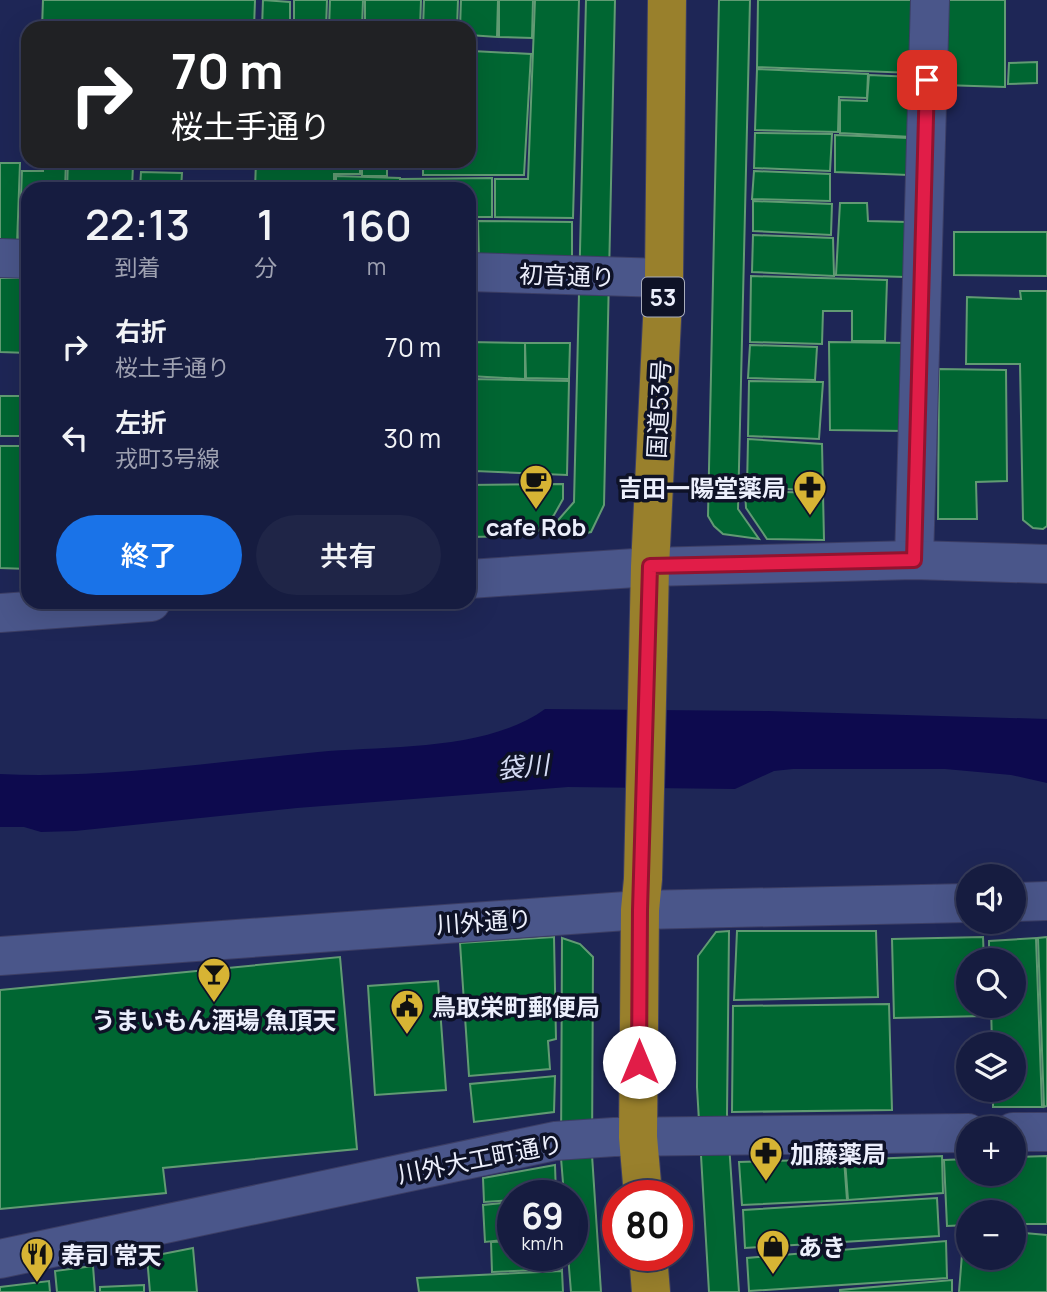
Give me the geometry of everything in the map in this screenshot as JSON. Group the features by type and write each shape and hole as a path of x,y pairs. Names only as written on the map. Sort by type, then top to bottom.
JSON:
{"highway":[{"name":"国道53号","path":"642,1180 638,1137 641,895 649,580 664,278 667,0"},
{"path":"649,1271 651,1292"}],"street":[{"path":"914,560 930,0"},
{"path":"0,258 21,259"},
{"name":"初音通り","path":"476,272 664,278"},
{"path":"476,579 649,580 914,560 1047,564"},
{"path":"0,613 55,609"},
{"name":"川外通り","path":"0,956 641,895 956,903"},
{"path":"1026,902 1047,901"},
{"path":"1026,1132 1047,1132"},
{"name":"川外大工町通り","path":"0,1259 555,1141 638,1137 956,1133"}],"water":[{"name":"袋川","path":"545,709 768,711 1047,719 1047,783 1011,775 945,769 793,769 774,771 735,789 568,787 297,808 75,831 41,832 24,827 0,827 0,774 119,772 318,752 436,744 495,733 522,723"}],"building":[{"path":"43,0 255,0 254,21 42,21"},
{"path":"263,0 290,2 290,21 262,21"},
{"path":"294,0 327,0 326,21 294,21"},
{"path":"330,0 363,0 362,21 329,21"},
{"path":"365,0 421,0 420,21 365,21"},
{"path":"424,0 458,0 457,21 423,21"},
{"path":"461,0 498,0 497,37 476,36 476,21 460,21"},
{"path":"499,0 533,0 532,38 499,37"},
{"path":"535,0 579,0 573,218 495,217 495,179 528,179"},
{"path":"586,0 615,0 604,505 591,532 566,537 545,535 574,502"},
{"path":"719,0 750,0 738,509 759,539 723,534 708,516"},
{"path":"758,0 913,0 913,73 757,67"},
{"path":"944,0 1005,0 1005,87 943,85"},
{"path":"476,51 531,54 524,175 423,175 423,168 476,168"},
{"path":"1037,62 1037,83 1008,84 1009,63"},
{"path":"757,69 868,74 867,98 839,97 838,132 755,130"},
{"path":"869,75 913,77 912,137 840,133 840,100 867,101"},
{"path":"755,133 832,134 830,171 754,168"},
{"path":"835,135 909,138 908,175 835,172"},
{"path":"0,163 20,163 17,244 0,244"},
{"path":"43,168 66,168 65,182 22,182 22,171 43,171"},
{"path":"68,168 133,168 132,182 67,182"},
{"path":"256,168 360,168 360,174 334,174 334,182 255,182"},
{"path":"362,168 387,168 387,176 362,176"},
{"path":"754,171 830,174 830,201 752,199"},
{"path":"141,172 182,173 181,182 140,182"},
{"path":"336,176 400,178 400,182 336,182"},
{"path":"492,178 492,217 476,217 476,182 402,182 402,179"},
{"path":"21,196 21,245 19,245"},
{"path":"753,201 832,204 831,235 753,231"},
{"path":"840,203 867,203 868,221 907,222 905,277 836,275"},
{"path":"478,221 572,222 572,260 479,260"},
{"path":"954,232 1047,232 1047,276 954,275"},
{"path":"753,235 833,238 834,276 752,272"},
{"path":"751,276 887,280 885,341 852,341 852,311 823,311 822,344 750,342"},
{"path":"0,278 21,278 21,353 0,352"},
{"path":"1020,291 1047,291 1047,526 1043,529 1033,528 1023,520 1020,364 966,364 967,297 1021,299"},
{"path":"476,342 525,343 525,379 476,376"},
{"path":"829,342 908,343 905,431 830,430"},
{"path":"525,343 570,343 569,379 526,378"},
{"path":"750,345 817,347 815,380 748,378"},
{"path":"939,369 1006,370 1007,481 976,482 977,519 938,519"},
{"path":"476,379 569,381 567,475 476,471"},
{"path":"749,381 823,382 819,439 748,436"},
{"path":"0,396 21,396 21,436 0,436"},
{"path":"748,439 822,444 823,491 747,487"},
{"path":"0,446 21,446 21,569 0,568"},
{"path":"563,484 563,499 554,515 538,531 528,536 476,537 476,485"},
{"path":"745,491 823,493 824,540 767,539 746,508"},
{"path":"729,931 727,1114 739,1292 709,1292 697,1087 698,956 716,932"},
{"path":"737,931 876,931 878,997 734,1000"},
{"path":"554,937 556,1039 548,1041 550,1069 469,1076 460,943"},
{"path":"983,937 983,948 956,948 956,1017 894,1018 892,939"},
{"path":"1047,937 1047,1106 1044,1107 1038,938"},
{"path":"562,938 580,944 593,957 592,1155 601,1292 571,1292 569,1271 588,1271 588,1180 563,1180"},
{"path":"1036,938 1042,1107 993,1107 993,1102 1026,1102 1026,1032 992,1032 991,1018 1026,1018 1026,948 989,948 989,941"},
{"path":"340,957 357,1149 163,1168 166,1193 0,1209 0,990"},
{"path":"438,981 446,1090 375,1095 368,986"},
{"path":"889,1004 892,1110 732,1112 733,1006"},
{"path":"555,1076 554,1112 474,1122 470,1084"},
{"path":"942,1156 943,1193 848,1200 845,1160"},
{"path":"1047,1156 1047,1224 1026,1224 1026,1200 956,1200 956,1226 947,1226 944,1160 956,1160 956,1186 1026,1186 1026,1157"},
{"path":"844,1159 847,1200 742,1205 739,1162"},
{"path":"555,1165 556,1180 497,1180 497,1201 484,1202 483,1178"},
{"path":"937,1198 939,1236 745,1248 743,1210"},
{"path":"497,1204 497,1241 485,1242 483,1205"},
{"path":"1026,1233 1047,1235 1047,1292 959,1292 961,1270 1026,1270"},
{"path":"946,1241 947,1278 749,1291 747,1258"},
{"path":"491,1242 497,1242 497,1271 515,1271 492,1272"},
{"path":"193,1248 197,1292 150,1292 147,1257"},
{"path":"93,1266 95,1292 57,1292 55,1271"},
{"path":"562,1271 563,1292 419,1292 417,1278"},
{"path":"952,1280 952,1292 840,1292 840,1290"},
{"name":"寿司 常天","path":"49,1281 50,1292 0,1292 0,1287"},
{"path":"144,1285 144,1292 100,1292 100,1287"}],"place":[{"name":"cafe Rob","path":"536,511"},
{"name":"吉田一陽堂薬局","path":"810,517"},
{"name":"うまいもん酒場 魚頂天","path":"214,1004"},
{"name":"鳥取栄町郵便局","path":"407,1036"},
{"name":"加藤薬局","path":"766,1183"},
{"name":"あき","path":"773,1276"},
{"name":"寿司 常天","path":"37,1284"}],"route":[{"path":"639,1062 640,910 650,566 914,560 927,80"}]}
